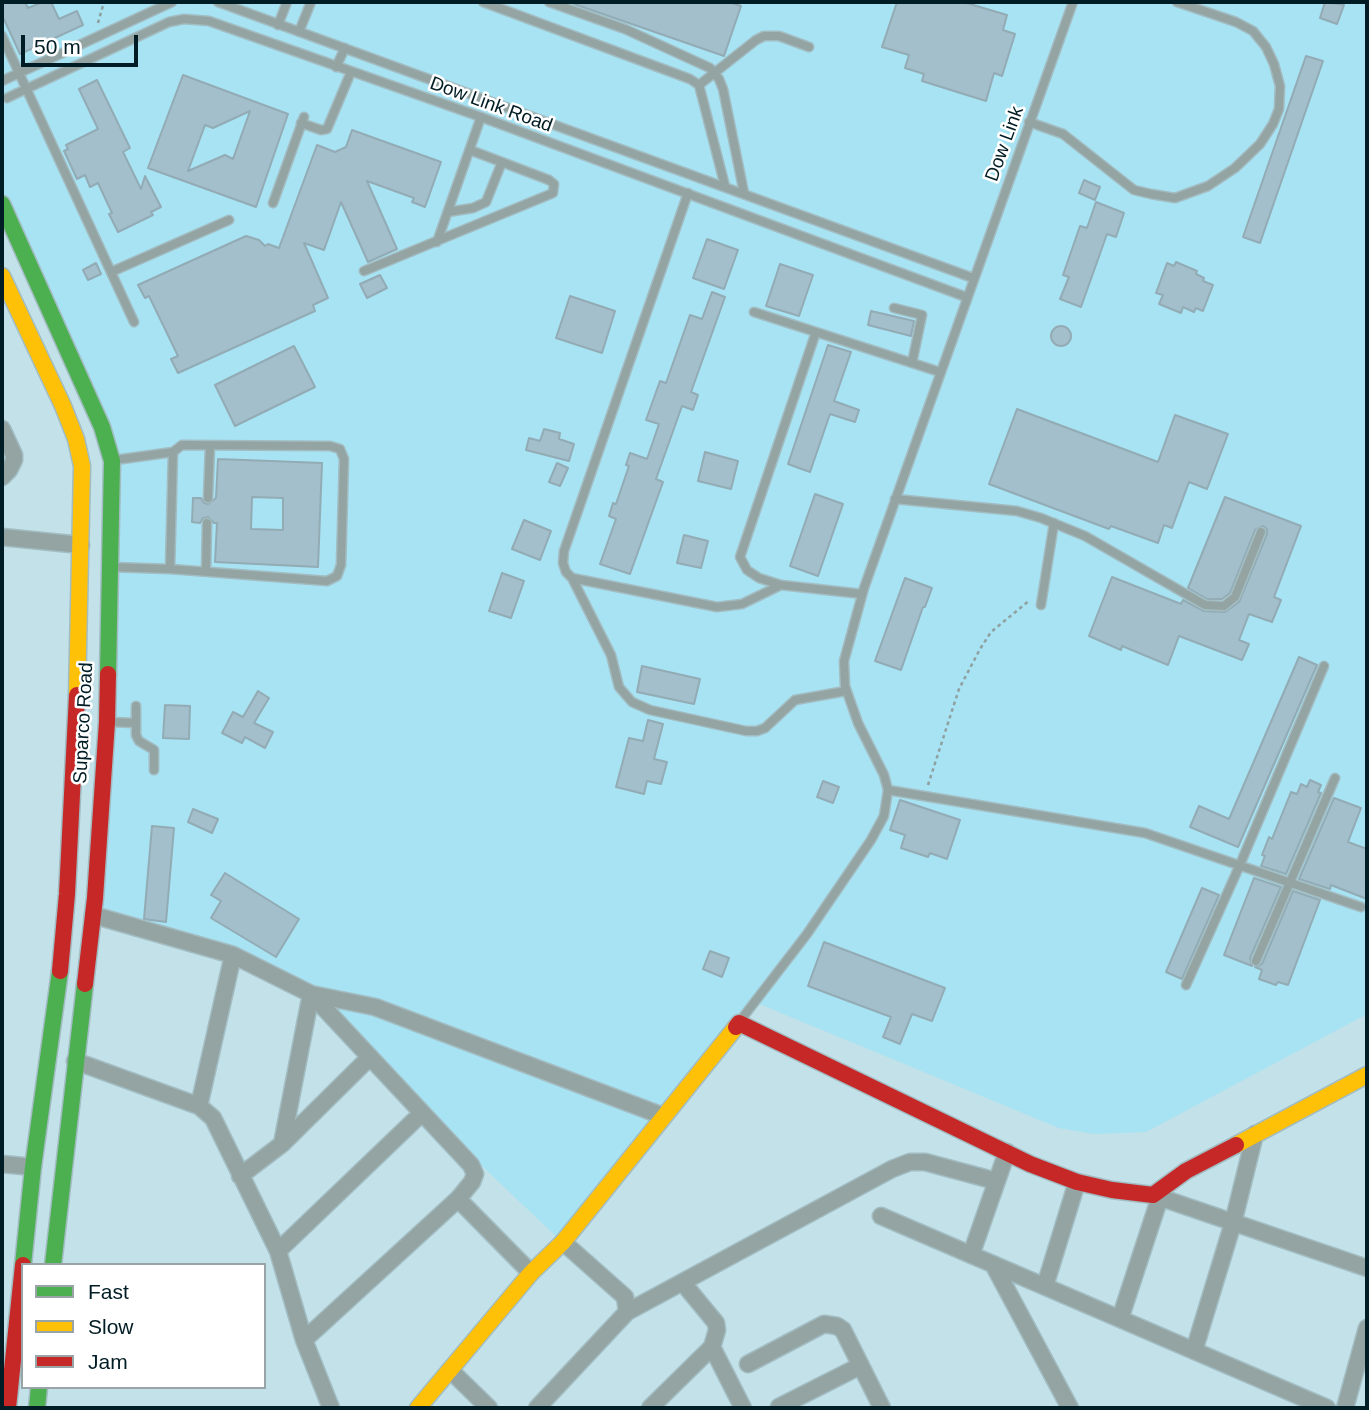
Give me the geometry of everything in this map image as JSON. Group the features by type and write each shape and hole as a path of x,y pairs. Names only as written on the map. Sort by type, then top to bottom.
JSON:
{"main road":[{"name":"Suparco Road","path":"2,204 102,427 112,461 107,722 95,898 53,1263"},
{"name":"Suparco Road","path":"2,276 76,439 82,466 78,684 67,894 23,1263"},
{"path":"67,894 95,898"},
{"path":"64,934 89,939"},
{"path":"418,1408 531,1273 563,1242 739,1023 1030,1164 1077,1182 1157,1196 1186,1171 1367,1075"},
{"name":"Suparco Road","path":"8,1408 21,1284"},
{"path":"37,1408 39,1389"}],"street":[{"path":"2,429 14,460 2,477"},
{"path":"2,537 81,545"},
{"path":"93,915 233,955 311,994 375,1007 663,1116"},
{"path":"198,1106 233,955"},
{"path":"304,1340 458,1199 475,1174 471,1165 311,994"},
{"path":"282,1144 311,994"},
{"path":"240,1176 282,1144 370,1057"},
{"path":"75,1061 198,1106 213,1118 278,1251 304,1340 331,1408"},
{"path":"278,1251 422,1113"},
{"path":"1194,1351 1233,1223 1255,1134"},
{"path":"971,1255 1007,1152"},
{"path":"537,1408 627,1312 892,1169 910,1163 925,1162 996,1181"},
{"path":"2,1164 33,1167"},
{"path":"1045,1286 1077,1182"},
{"path":"1120,1319 1157,1196 1367,1268"},
{"path":"458,1199 531,1273"},
{"path":"881,1216 1327,1408"},
{"path":"563,1242 625,1297 627,1312"},
{"path":"993,1264 1070,1408"},
{"path":"683,1283 716,1322 712,1347 743,1408"},
{"path":"748,1364 824,1324 837,1326 843,1330 882,1408"},
{"path":"1345,1408 1367,1328"},
{"path":"650,1408 712,1347"},
{"path":"779,1407 860,1366"},
{"path":"450,1370 489,1408"}],"lane":[{"path":"2,81 172,2"},
{"name":"Dow Link Road","path":"218,2 973,278"},
{"path":"278,25 287,2"},
{"path":"299,33 311,2"},
{"path":"483,2 690,79 699,85 725,186"},
{"path":"549,2 625,29 702,64 715,75 723,89 744,193"},
{"name":"Dow Link","path":"888,790 884,775 858,723 846,691 844,661 862,594 895,499 1073,2"},
{"path":"1030,122 1063,134 1134,190 1151,194 1175,198 1208,186 1236,167 1260,144 1279,109 1280,86 1275,64 1253,31 1236,22 1177,2"},
{"name":"Dow Link Road","path":"7,98 169,22 184,19 209,21 481,117 966,297"},
{"path":"2,36 134,322"},
{"path":"699,85 764,36 779,36 808,47"},
{"path":"336,67 345,48"},
{"path":"273,203 302,120 321,131 327,129 351,72"},
{"path":"437,242 481,117"},
{"path":"364,271 553,193 554,184 549,180 470,150"},
{"path":"448,212 472,208 486,202 502,162"},
{"path":"688,193 564,551 566,572 572,578 611,655 619,687 632,702 650,710 746,731 757,731 795,700 846,691"},
{"path":"111,272 229,220"},
{"path":"894,307 922,315 912,363"},
{"path":"754,312 940,372"},
{"path":"816,332 740,557 747,570 759,578 781,585 862,594"},
{"path":"110,567 206,571 327,581 337,576 341,565 344,459 340,450 330,446 182,445 173,452 112,461"},
{"path":"208,498 210,446"},
{"path":"170,569 173,452"},
{"path":"895,499 1017,511 1054,523 1085,536 1194,601 1216,606 1229,603 1235,597 1261,532"},
{"path":"206,571 207,523"},
{"path":"1041,605 1054,523"},
{"path":"572,578 717,607 742,604 781,585"},
{"path":"1186,985 1324,666"},
{"path":"136,706 136,735 154,750 154,770"},
{"path":"107,722 135,723"},
{"path":"1256,961 1335,778"},
{"path":"739,1023 807,934 871,840 884,816 888,790 1145,832 1239,867 1361,907"}],"path":[{"path":"95,36 104,2"},
{"path":"924,797 958,689 980,649 991,632 1044,589"}],"shaded area":[{"path":"2,2 1367,2 1367,1014 1146,1132 1094,1134 1059,1128 757,1003 559,1239 368,1058 312,998 233,955 95,910 112,459 2,210"}],"building":[{"path":"2,2 25,2 28,8 51,2 59,19 77,11 83,25 20,54 2,15"},
{"path":"574,2 729,2 741,6 724,56"},
{"path":"897,2 963,2 1007,15 1003,30 1015,34 1002,76 994,73 986,101 922,81 924,74 905,68 909,55 882,47"},
{"path":"1325,2 1344,5 1337,24 1320,18"},
{"path":"1306,56 1323,61 1260,243 1243,237"},
{"path":"183,75 288,114 256,207 148,168","holes":["250,111 233,159 225,155 188,171 205,125 213,128"]},
{"path":"97,80 130,148 123,152 141,189 145,176 161,207 151,212 153,215 118,232 98,183 90,187 85,175 77,179 64,151 68,149 66,145 98,129 79,89"},
{"path":"352,130 441,162 425,207 412,202 414,198 367,181 397,249 368,262 341,202 324,250 304,243 328,298 313,305 315,311 178,373 171,359 178,356 149,296 145,298 138,285 246,236 259,240 265,246 268,244 279,248 317,145 335,152 346,147"},
{"path":"1084,180 1100,187 1095,200 1079,193"},
{"path":"1096,202 1124,213 1116,237 1107,234 1081,307 1060,299 1069,277 1063,275 1080,226 1087,228"},
{"path":"707,239 738,250 724,289 693,278"},
{"path":"1176,262 1197,271 1196,274 1204,278 1203,281 1213,285 1203,311 1196,308 1194,312 1183,307 1181,313 1159,304 1163,295 1156,293 1167,263 1174,266"},
{"path":"96,263 101,274 88,280 83,270"},
{"path":"780,264 813,275 799,316 766,306"},
{"path":"380,275 387,288 367,298 360,284"},
{"path":"712,292 725,297 691,392 698,395 693,410 682,406 656,479 663,482 630,574 600,564 616,519 609,516 629,466 626,465 630,453 647,459 659,424 646,420 660,381 666,383 690,315 702,319"},
{"path":"570,296 615,311 602,353 556,338"},
{"path":"871,311 914,321 911,336 868,325"},
{"path":"1061,326 1068,329 1071,336 1068,343 1061,346 1054,343 1051,336 1054,329"},
{"path":"828,345 851,352 834,401 859,410 855,422 830,414 810,472 788,464"},
{"path":"294,346 315,387 235,426 215,385"},
{"path":"1017,409 1158,462 1175,415 1228,434 1207,489 1189,482 1172,528 1164,525 1158,543 1111,526 1109,529 989,484"},
{"path":"544,429 560,433 559,439 574,444 569,461 526,450 529,438 540,441"},
{"path":"705,452 738,461 731,489 698,481"},
{"path":"218,459 322,463 318,567 215,562 217,523 208,517 203,518 200,523 192,522 193,498 201,498 208,504 216,498","holes":["252,497 283,498 283,530 251,529"]},
{"path":"557,463 568,468 560,486 549,482"},
{"path":"815,494 843,504 818,576 790,566"},
{"path":"1225,497 1301,526 1274,597 1281,600 1272,622 1249,614 1239,640 1249,644 1242,660 1179,636 1168,665 1122,646 1121,650 1089,636 1112,577 1181,604 1183,600 1204,611 1225,612 1239,602 1267,534 1267,529 1263,526 1255,530 1230,593 1222,599 1207,599 1188,588"},
{"path":"524,520 551,531 540,560 512,549"},
{"path":"684,535 708,541 701,568 677,563"},
{"path":"502,573 524,581 511,618 489,611"},
{"path":"905,578 932,588 901,670 875,661"},
{"path":"1299,657 1317,665 1238,847 1190,827 1199,806 1229,819"},
{"path":"642,666 700,679 694,704 637,692"},
{"path":"258,691 269,698 254,723 273,732 265,748 245,737 242,743 222,733 233,712 243,717"},
{"path":"165,705 190,706 189,739 163,738"},
{"path":"648,720 663,724 654,759 667,762 661,784 647,781 644,794 616,787 629,738 643,741"},
{"path":"1310,780 1321,785 1318,792 1321,793 1286,874 1261,866 1269,837 1272,839 1291,792 1297,794 1301,784 1307,787"},
{"path":"823,781 839,787 833,803 817,797"},
{"path":"1334,798 1361,808 1348,842 1367,849 1367,899 1331,885 1330,889 1299,879"},
{"path":"900,800 960,820 947,859 930,853 928,857 901,848 905,835 890,830"},
{"path":"193,809 218,819 212,833 188,822"},
{"path":"152,826 174,828 166,922 144,919"},
{"path":"225,873 299,919 276,957 211,918 221,901 211,895"},
{"path":"1254,878 1281,887 1250,958 1252,966 1224,955"},
{"path":"1202,888 1219,895 1182,979 1166,972"},
{"path":"1293,891 1320,900 1288,985 1278,982 1276,985 1259,979 1262,970 1255,967 1262,964"},
{"path":"824,942 945,988 932,1021 912,1014 900,1044 883,1037 891,1017 808,986"},
{"path":"710,951 729,958 722,977 703,969"}],"traffic: fast":[{"path":"2,204 102,427 112,461 108,674"},
{"path":"23,1263 33,1167 60,971"},
{"path":"53,1263 85,984"},
{"path":"37,1408 39,1389"}],"traffic: slow":[{"path":"2,276 63,406 76,439 82,466 77,695"},
{"path":"418,1408 531,1273 563,1242 736,1027"},
{"path":"1236,1145 1367,1075"}],"traffic: jam":[{"path":"85,984 95,898 108,674"},
{"path":"60,971 67,894 77,695"},
{"path":"736,1027 739,1023 1030,1164 1077,1182 1153,1195 1186,1171 1236,1145"},
{"path":"8,1408 21,1284"}]}
